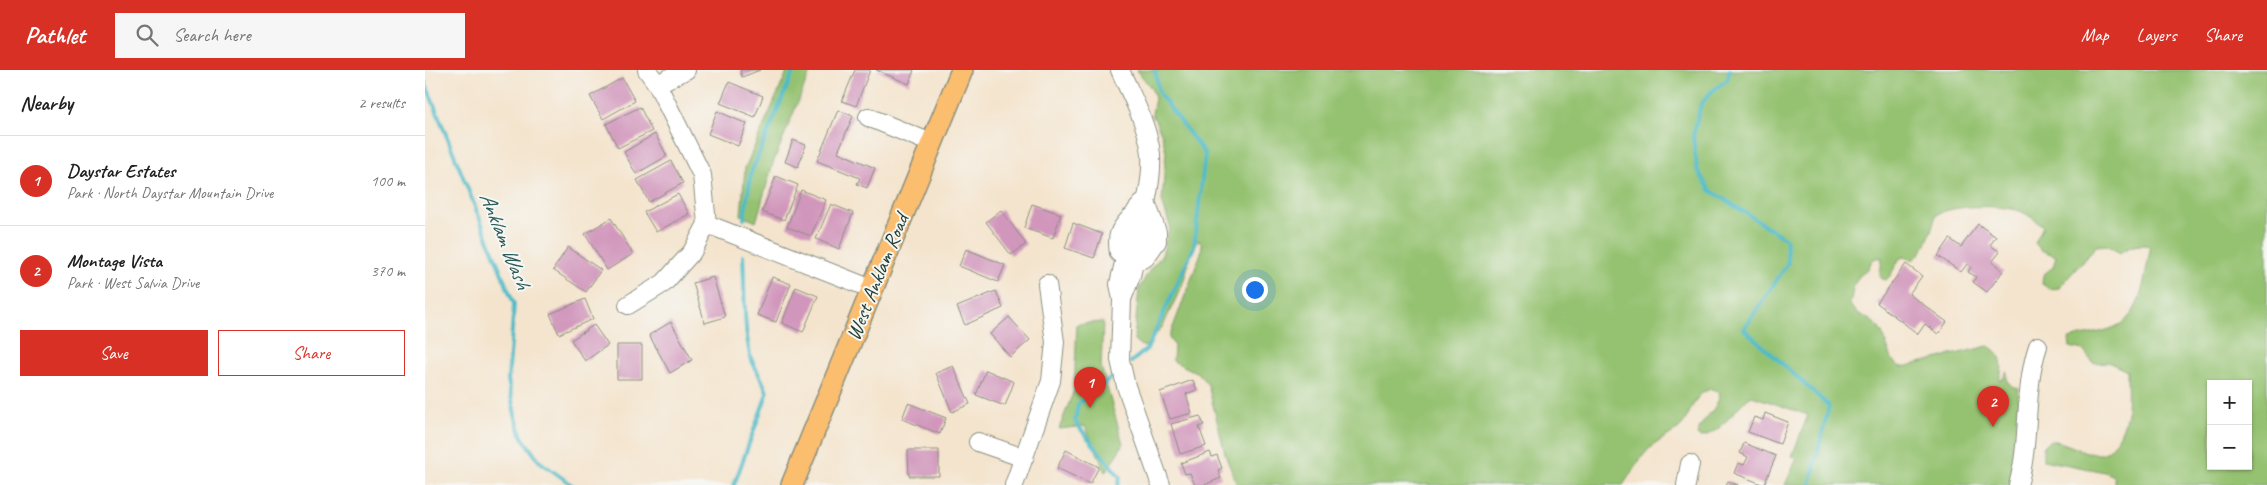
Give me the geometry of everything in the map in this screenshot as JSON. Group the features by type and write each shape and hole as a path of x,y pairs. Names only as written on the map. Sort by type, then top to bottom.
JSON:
{"main road":[{"name":"West Anklam Road","path":"792,485 962,70"}],"street":[{"path":"628,305 664,283 692,252 707,224 703,175 657,84 647,70"},
{"path":"657,84 686,70"},
{"path":"1120,70 1139,111 1151,148 1150,182 1122,299 1120,360 1126,386 1161,485"},
{"path":"868,118 931,143"},
{"path":"707,224 872,289"},
{"path":"1014,485 1047,396 1054,364 1055,342 1047,284"},
{"path":"2018,485 2024,462 2032,364 2038,346"},
{"path":"978,442 1024,458"},
{"path":"1686,485 1690,464"}],"green space":[{"path":"788,70 811,70 773,163 756,222 741,215 745,168"},
{"path":"1137,70 2267,70 2267,485 2115,485 2113,476 2105,472 2043,460 2043,447 2050,440 2098,454 2109,450 2118,439 2127,413 2127,371 2108,362 2093,363 2083,350 2070,347 2069,339 2115,327 2131,314 2137,305 2144,283 2150,251 2149,246 2133,246 2120,253 2106,245 2096,246 2059,288 2050,289 2042,284 2043,275 2053,267 2056,256 2041,250 2035,243 2043,226 2020,211 2012,209 1965,207 1944,211 1936,215 1928,240 1921,252 1912,260 1905,257 1900,258 1886,280 1880,276 1882,258 1874,259 1867,271 1856,281 1850,305 1856,312 1878,327 1897,366 1903,367 1988,346 1997,353 2002,365 1999,380 2002,380 2007,371 2007,381 2013,387 2019,388 2016,452 2011,485 1785,485 1797,458 1792,456 1808,415 1752,396 1739,406 1716,430 1700,437 1697,435 1699,429 1719,399 1720,393 1712,389 1697,398 1679,428 1648,450 1623,485 1237,485 1226,457 1208,385 1198,373 1173,361 1174,345 1169,338 1201,253 1202,245 1200,241 1195,241 1183,283 1163,326 1145,347 1134,340 1139,289 1149,271 1162,255 1170,226 1162,201 1166,152 1162,135 1152,114 1155,98 1151,88"},
{"path":"1103,322 1101,366 1123,444 1106,472 1085,426 1059,429 1074,390 1077,324"}],"building":[{"path":"740,70 760,70 742,77"},
{"path":"855,70 870,70 856,106 842,101"},
{"path":"876,70 914,70 909,84"},
{"path":"622,78 635,101 603,119 590,96"},
{"path":"729,82 763,96 755,117 720,103"},
{"path":"640,107 652,131 618,148 606,124"},
{"path":"838,110 853,116 838,152 875,168 867,188 857,184 860,178 817,161"},
{"path":"717,111 747,124 738,146 708,134"},
{"path":"655,134 667,156 636,174 624,152"},
{"path":"793,140 806,145 798,167 785,162"},
{"path":"671,161 683,183 649,202 637,180"},
{"path":"776,176 798,185 784,220 762,212"},
{"path":"801,190 826,200 811,236 787,227"},
{"path":"678,194 689,214 656,232 644,212"},
{"path":"831,204 853,213 839,249 816,239"},
{"path":"1032,204 1061,214 1053,238 1024,228"},
{"path":"1001,210 1026,244 1011,255 986,222"},
{"path":"611,218 633,254 607,270 585,234"},
{"path":"1073,223 1102,234 1094,258 1065,248"},
{"path":"1978,224 1996,237 1990,245 2000,252 1992,262 2003,271 1987,292 1973,282 1976,277 1968,272 1971,267 1967,264 1961,272 1938,256 1950,239 1961,247"},
{"path":"568,247 601,270 586,292 553,270"},
{"path":"966,249 1005,265 998,282 959,266"},
{"path":"1906,264 1922,276 1909,294 1947,322 1938,334 1925,324 1918,334 1877,303"},
{"path":"713,277 725,317 705,323 693,283"},
{"path":"772,277 791,284 776,322 757,315"},
{"path":"796,287 818,296 803,332 782,323"},
{"path":"996,291 1003,308 965,325 957,307"},
{"path":"585,299 593,319 559,334 550,314"},
{"path":"1009,317 1030,340 1010,357 990,334"},
{"path":"671,322 692,360 670,373 649,335"},
{"path":"594,325 608,345 585,361 571,340"},
{"path":"617,345 642,345 642,379 617,379"},
{"path":"953,366 970,404 952,412 936,373"},
{"path":"986,370 1014,382 1005,406 976,395"},
{"path":"1193,380 1197,390 1186,394 1192,413 1170,419 1160,392"},
{"path":"908,403 946,418 940,434 902,419"},
{"path":"1765,413 1788,422 1780,444 1748,432 1754,417 1763,420"},
{"path":"1200,416 1204,425 1199,427 1206,446 1180,454 1171,424"},
{"path":"1744,443 1776,456 1764,485 1734,473 1738,463 1744,465 1748,457 1740,453"},
{"path":"908,450 939,450 939,476 909,476"},
{"path":"1066,450 1099,467 1090,484 1057,468"},
{"path":"1210,452 1212,457 1217,455 1222,468 1218,470 1221,478 1204,485 1195,485 1190,473 1185,474 1181,463"},
{"path":"1728,481 1738,485 1726,485"}],"waterway":[{"path":"744,219 751,173 794,70"},
{"path":"1131,362 1147,349 1194,247 1205,154 1159,93 1155,70"},
{"path":"1730,70 1727,80 1712,91 1701,104 1693,136 1697,169 1710,190 1786,239 1788,263 1744,329 1829,406 1810,485"},
{"name":"Anklam Wash","path":"425,82 514,304 508,380 515,415 522,437 539,461 572,485"},
{"path":"734,485 767,394 750,355 745,318 743,256"},
{"path":"1113,377 1078,404 1075,422 1120,477 1118,485"}],"place":[{"name":"Daystar Estates","path":"1090,408"},
{"name":"Montage Vista","path":"1993,427"}]}
